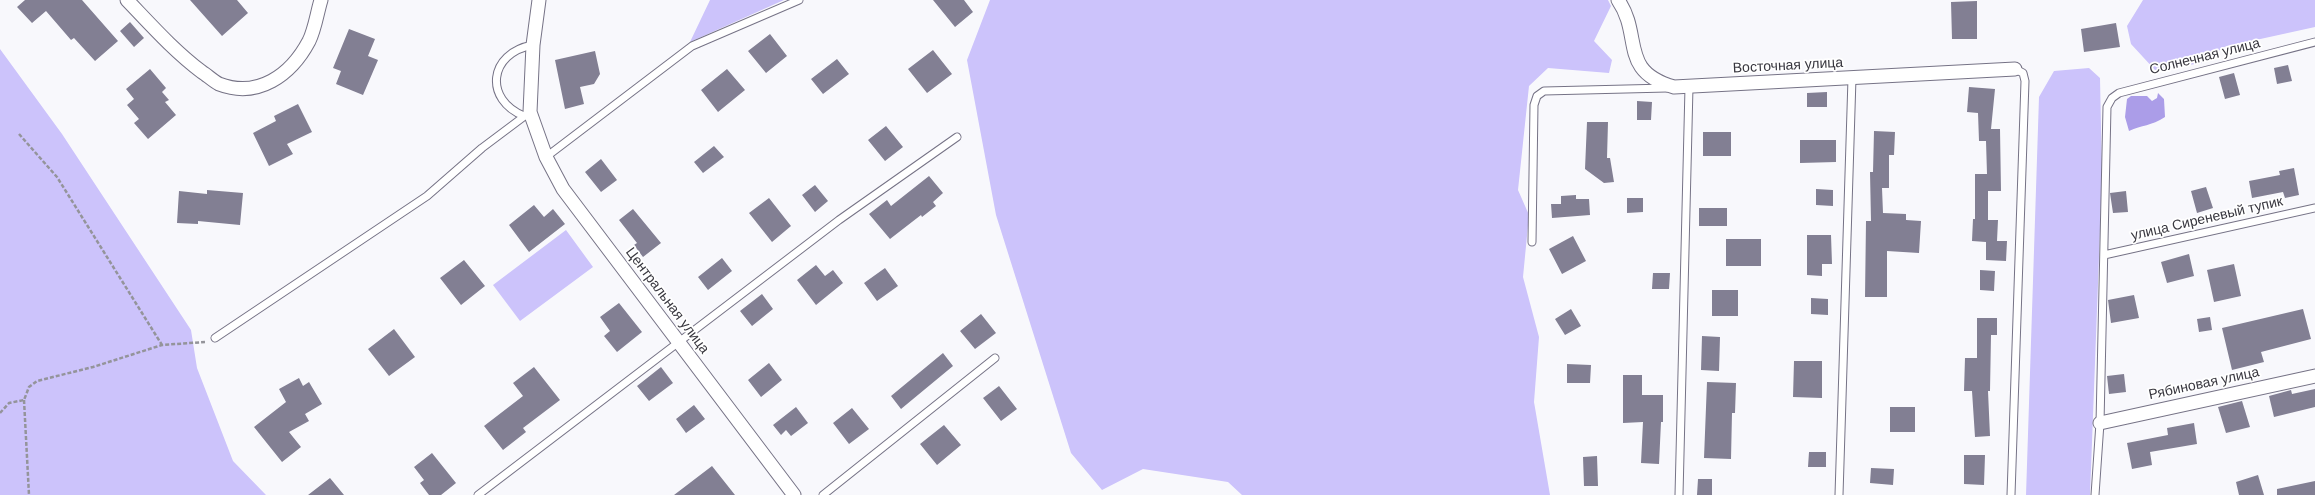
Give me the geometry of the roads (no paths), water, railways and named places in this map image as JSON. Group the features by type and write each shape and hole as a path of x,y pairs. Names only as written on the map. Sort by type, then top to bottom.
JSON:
{"street":[{"path":"127,0 180,56 218,83 241,90 260,87 281,77 296,62 310,40 321,0"},
{"path":"529,115 533,45 539,0"},
{"name":"Восточная улица","path":"1618,0 1626,17 1632,47 1639,64 1651,79 1674,87 2015,69"},
{"name":"Центральная улица","path":"529,115 546,157 563,189 794,495"},
{"name":"Рябиновая улица","path":"2100,423 2315,376"}],"lane":[{"path":"546,157 692,46 799,0"},
{"name":"Солнечная улица","path":"2104,255 2107,107 2112,98 2120,93 2315,42"},
{"path":"529,115 515,112 504,103 498,91 497,70 506,56 519,48 533,45"},
{"path":"2011,495 2025,81 2022,72 2015,69"},
{"path":"1839,495 1852,78"},
{"path":"1532,242 1534,105 1537,96 1544,91 1674,87"},
{"path":"1679,495 1689,87"},
{"path":"215,338 427,196 482,148 529,115"},
{"path":"478,495 678,341 839,220 957,136"},
{"name":"улица Сиреневый тупик","path":"2104,255 2315,208"},
{"path":"2095,495 2100,423 2104,255"},
{"path":"823,495 995,358"}]}
